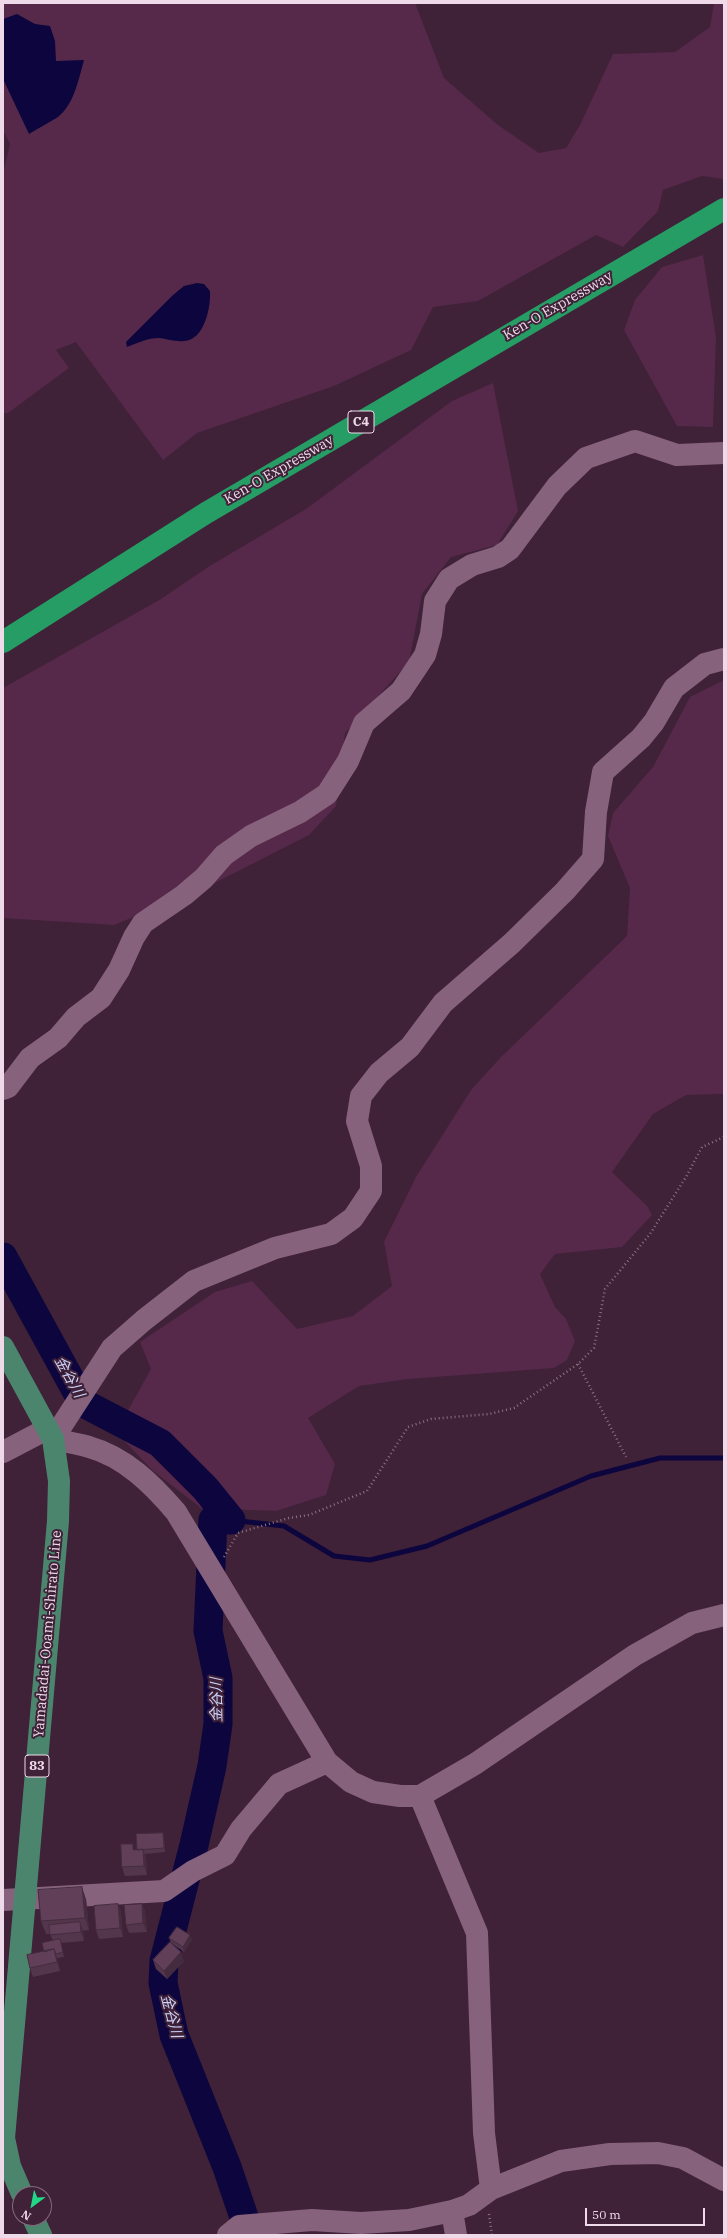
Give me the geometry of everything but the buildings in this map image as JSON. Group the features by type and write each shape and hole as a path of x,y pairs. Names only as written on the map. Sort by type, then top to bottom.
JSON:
{"highway":[{"name":"Ken-O Expressway","path":"3,642 206,513 724,209"}],"main road":[{"name":"Yamadadai-Ooami-Shirato Line","path":"3,1347 50,1434 59,1481 58,1521 4,2138 6,2166 17,2186"}],"street":[{"path":"3,1089 8,1087 30,1058 58,1038 76,1017 100,998 119,970 134,936 143,923 184,895 204,878 224,855 251,836 300,812 327,794 348,761 364,723 400,691 425,655 431,634 435,601 449,579 472,565 498,557 510,549 557,486 586,458 635,441 676,455 724,453"},
{"path":"3,1452 50,1434 112,1348 144,1320 194,1281 275,1248 331,1234 353,1218 371,1191 371,1166 357,1121 361,1096 379,1073 410,1047 443,1002 512,943 570,886 593,859 596,812 603,772 642,738 654,722 674,688 705,664 724,659"},
{"path":"50,1434 89,1446 114,1456 154,1485 176,1512 327,1762 351,1782 373,1792 400,1796 420,1796 475,1764 635,1655 692,1623 724,1615"},
{"path":"3,1900 164,1890 193,1871 225,1855 242,1829 279,1784 327,1762"},
{"path":"420,1796 477,1933 484,2134 491,2189"},
{"path":"228,2235 239,2226 328,2228 361,2223 410,2227 469,2205 491,2189 561,2161 617,2154 658,2153 683,2158 724,2180"},
{"path":"452,2211 456,2235"}],"path":[{"path":"214,1575 238,1533 289,1518 309,1515 367,1491 408,1427 431,1419 489,1414 514,1408 578,1364 594,1348 605,1288 650,1234 686,1177 702,1147 724,1137"},
{"path":"578,1364 626,1456"}],"shaded area":[{"path":"3,3 415,3 444,78 498,125 539,153 566,148 580,125 613,54 675,52 710,27 714,3 724,3 724,179 702,176 663,190 658,211 623,247 596,235 478,301 433,307 411,350 334,386 197,433 163,460 76,342 56,350 69,368 8,413 3,413 3,173 10,144 3,130"},
{"path":"17,14 35,24 50,26 55,41 56,61 84,60 75,91 64,112 29,134 3,79 3,19"},
{"path":"703,255 716,337 713,427 677,426 624,330 635,300 662,267"},
{"path":"197,283 204,284 210,291 210,297 208,313 202,329 197,335 184,341 159,338 151,339 127,347 126,342 173,295 184,286"},
{"path":"493,383 518,511 497,545 451,557 422,594 409,662 345,733 336,806 309,835 205,888 114,925 3,918 3,688 161,599 208,567 306,509 452,401"},
{"path":"724,680 724,1094 686,1095 653,1114 612,1172 647,1206 652,1215 622,1247 555,1254 540,1274 555,1307 566,1319 575,1341 567,1360 554,1368 408,1379 359,1386 308,1418 335,1464 326,1495 276,1511 201,1508 152,1470 116,1432 151,1369 140,1342 215,1292 252,1281 297,1329 353,1316 392,1286 384,1242 416,1177 471,1090 501,1057 627,936 630,888 608,836 613,813 653,767 690,697"}],"waterway":[{"name":"金谷川","path":"3,1257 83,1403 160,1443 205,1488 231,1520"},
{"path":"231,1520 284,1526 334,1556 370,1560 427,1546 591,1476 660,1458 724,1458"},
{"name":"金谷川","path":"231,1520 213,1520 208,1631 218,1678 218,1724 212,1766 194,1845 164,1961 163,1983 174,2035 227,2167 250,2235"}]}
